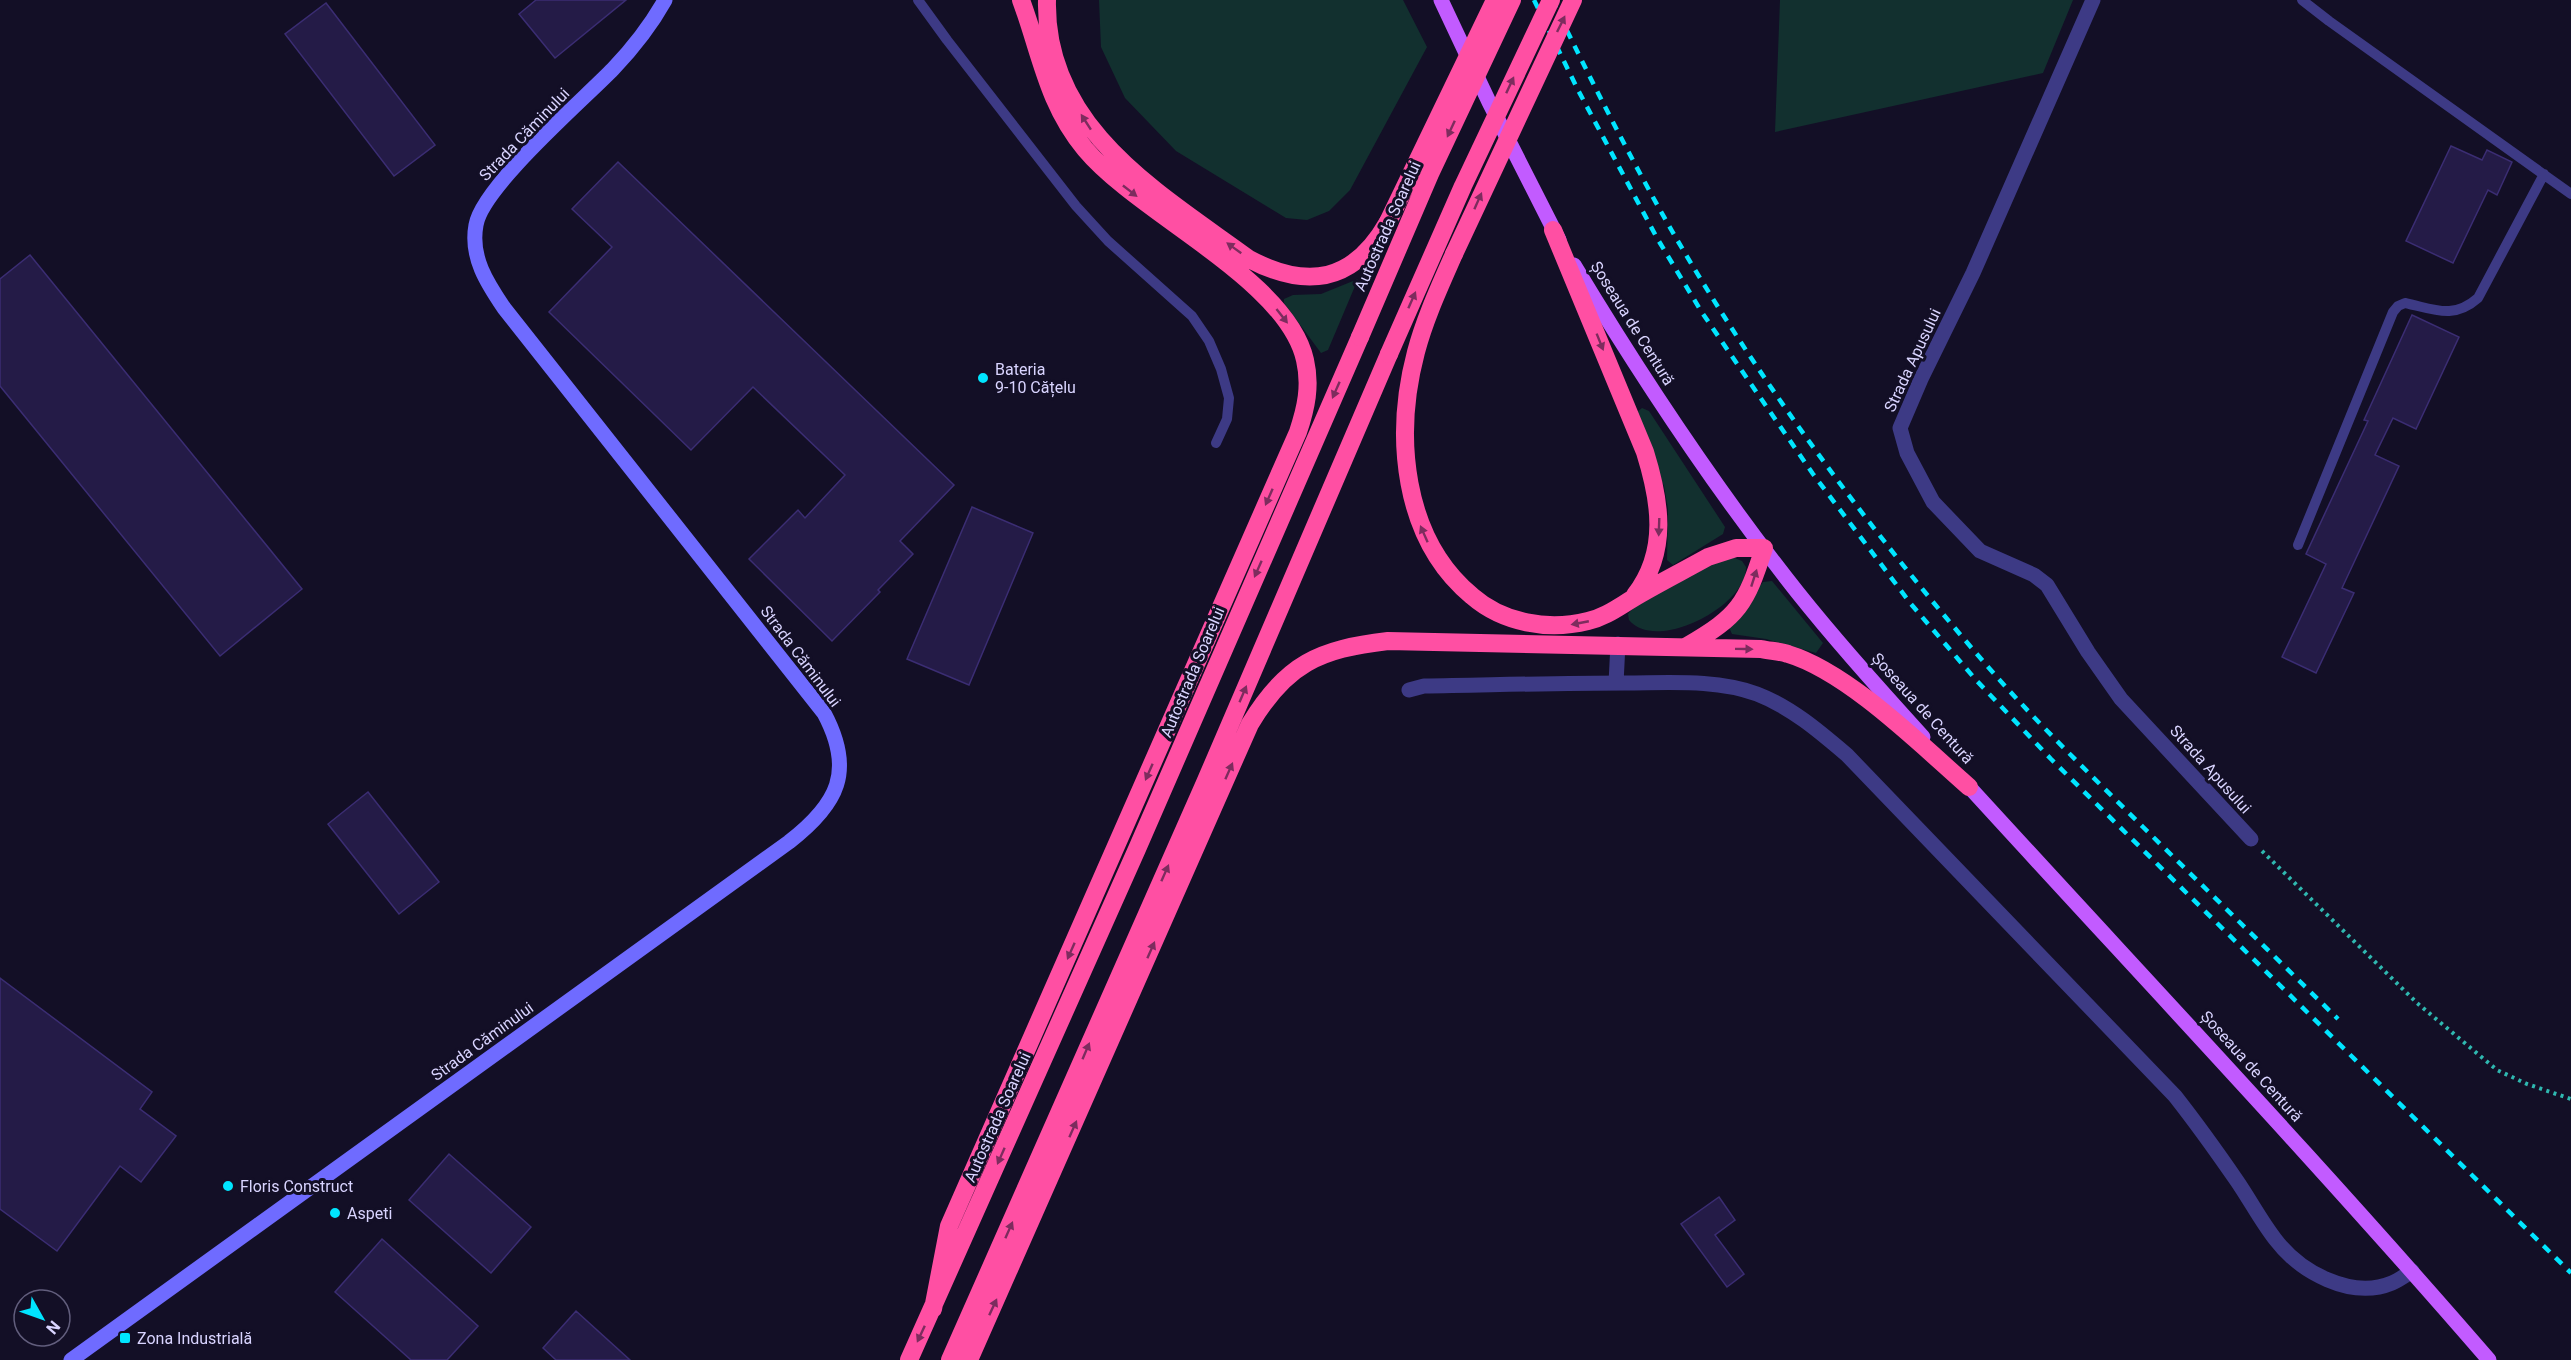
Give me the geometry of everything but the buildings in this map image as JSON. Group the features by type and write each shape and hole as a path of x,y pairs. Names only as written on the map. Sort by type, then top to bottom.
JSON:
{"highway":[{"path":"933,1309 948,1226 1298,432 1308,394 1305,359 1299,341 1271,303 1241,275 1113,177 1083,147 1048,86 1021,0"},
{"path":"1047,0 1049,34 1061,76 1093,133 1125,166 1249,259 1269,269 1304,278 1336,273 1361,259 1373,246 1388,222 1495,0"},
{"name":"Autostrada Soarelui","path":"909,1360 1137,849 1435,164 1512,0"},
{"path":"950,1360 1204,785 1463,186 1551,0"},
{"path":"1573,0 1454,254 1425,324 1412,373 1407,413 1406,452 1410,492 1422,531 1430,547 1466,592 1503,616 1553,625 1571,625 1597,619 1722,551 1764,548 1751,588 1741,605 1711,632 1685,647"},
{"path":"1553,230 1645,452 1654,482 1659,514 1659,541 1654,562 1645,582 1632,598"},
{"path":"969,1360 1250,724 1275,688 1288,674 1321,655 1367,643 1397,641 1544,645 1618,644 1761,649 1788,654 1819,667 1846,684 1906,731 1969,787"}],"main road":[{"path":"1435,0 1451,21"},
{"name":"Șoseaua de Centură","path":"1441,0 1553,230 1642,374 1764,548 1848,651 1969,787 2185,1019 2489,1360"}],"street":[{"name":"Strada Căminului","path":"71,1360 789,842 815,820 835,790 840,759 838,743 824,712 504,308 489,286 478,263 475,242 476,223 483,205 512,170 636,44 665,0"},
{"name":"Strada Apusului","path":"2093,0 1973,273 1921,379 1900,428 1907,453 1933,502 1980,551 2034,575 2047,585 2088,652 2121,699 2251,839"},
{"path":"1616,683 1618,644"},
{"path":"1409,690 1424,686 1616,683 1730,686 1758,695 1815,727 1880,788 2175,1096 2205,1134 2276,1240 2293,1259 2326,1280 2343,1285 2370,1288 2392,1283 2412,1271"}],"lane":[{"path":"918,0 1076,206 1108,241 1192,316 1198,324 1209,341 1221,369 1229,398 1227,419 1216,443"},
{"path":"2302,0 2571,194"},
{"path":"2298,545 2393,312 2405,303 2451,312 2466,308 2478,298 2544,174"}],"path":[{"path":"2251,839 2417,1003 2497,1070 2527,1084 2571,1099"}],"green space":[{"path":"1099,0 1403,0 1427,47 1350,190 1329,211 1307,220 1286,218 1176,151 1125,98 1101,47"},
{"path":"1780,0 2073,0 2043,73 1775,132"},
{"path":"1358,279 1328,350 1321,353 1284,303 1284,299 1293,295 1321,294"},
{"path":"1642,408 1649,411 1725,527 1723,534 1673,565 1667,560 1668,509 1664,486 1636,413"},
{"path":"1732,557 1742,561 1746,567 1742,582 1732,596 1717,610 1678,628 1659,631 1642,629 1629,620 1628,614 1633,608 1711,562"},
{"path":"1772,581 1823,643 1816,653 1766,639 1732,634 1728,625 1745,607 1763,582"}],"railway":[{"path":"1534,0 1578,90 1657,238 1701,311 1813,474 1911,604 1976,680 2051,759 2571,1273"},
{"path":"1552,0 1640,174 1706,288 1742,345 1861,512 1946,618 2026,709 2338,1019"}],"place":[{"name":"Bateria 9-10 Cățelu","path":"983,378"},
{"name":"Floris Construct","path":"228,1186"},
{"name":"Aspeti","path":"335,1213"},
{"name":"Zona Industrială","path":"125,1338"}]}
